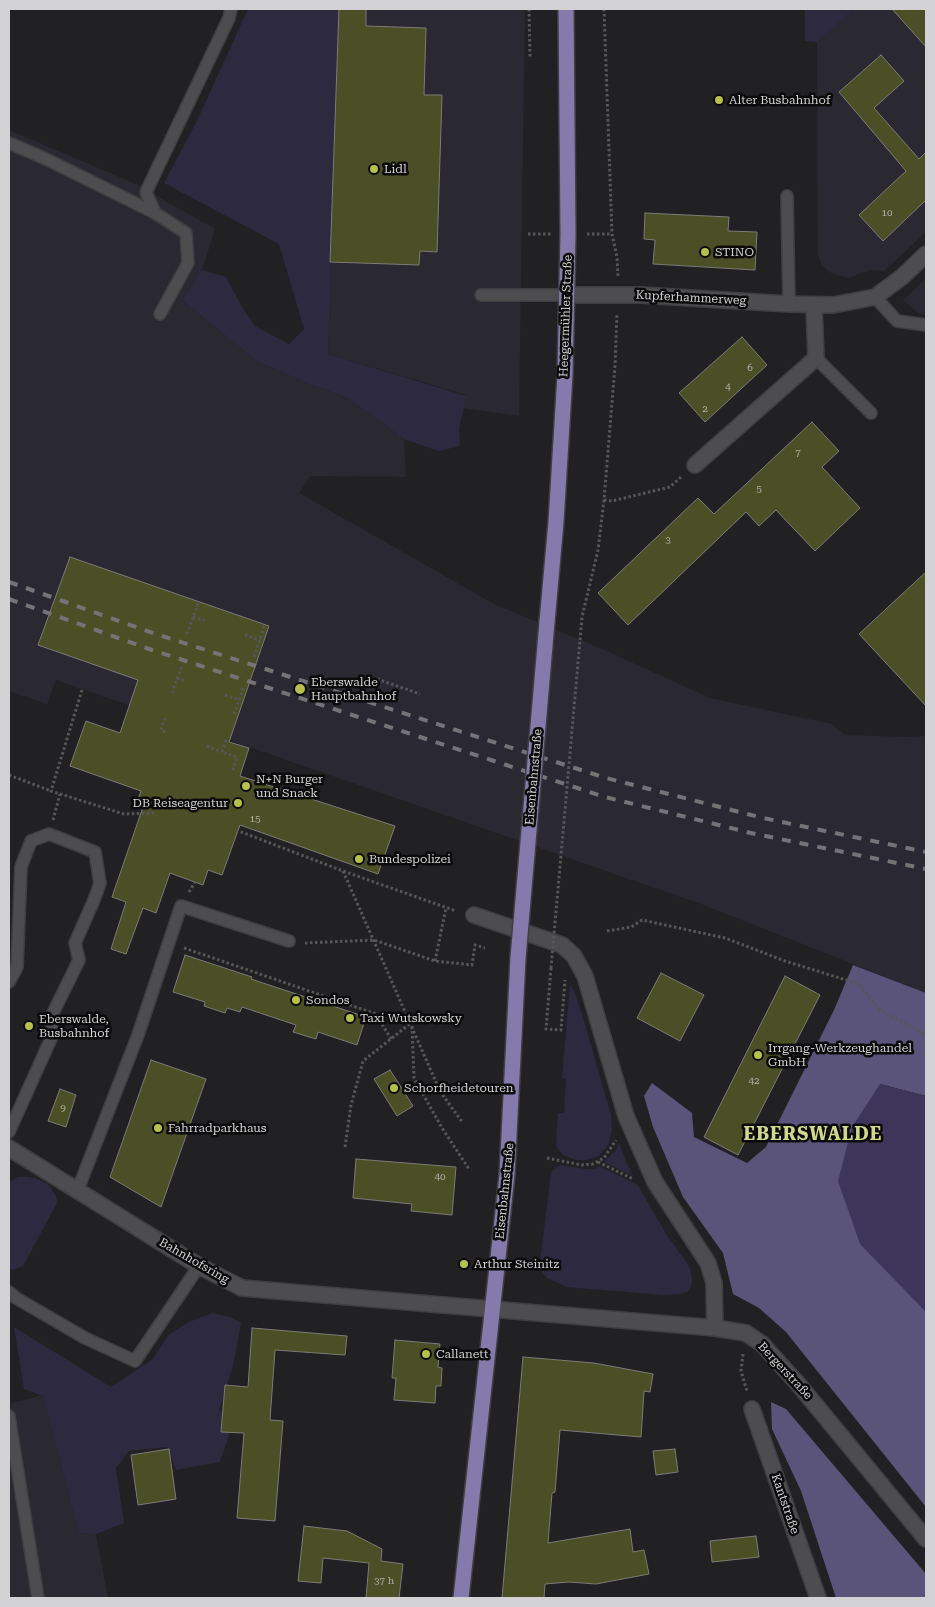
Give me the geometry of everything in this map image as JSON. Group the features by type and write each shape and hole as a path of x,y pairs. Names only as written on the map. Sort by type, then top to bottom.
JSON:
{"main road":[{"name":"Heegermühler Straße","path":"547,622 560,455 567,295 566,9"},
{"name":"Eisenbahnstraße","path":"461,1598 509,1152 518,958 547,622"}],"street":[{"name":"Kupferhammerweg","path":"567,295 618,295 834,305 875,297 902,277 926,254"},
{"path":"694,465 816,358 814,305"},
{"path":"474,915 562,946 574,956 585,976 626,1116 655,1182 708,1264 714,1283 715,1328"},
{"name":"Bahnhofsring","path":"9,1148 78,1189 199,1266 242,1288 492,1309"},
{"name":"Bergerstraße","path":"492,1309 715,1328 746,1333 762,1344 800,1385 926,1539"},
{"name":"Kantstraße","path":"752,1410 818,1598"}],"lane":[{"path":"155,213 146,192 229,18 231,9"},
{"path":"9,143 46,159 155,213 186,233 188,263 160,314"},
{"path":"787,196 789,304"},
{"path":"481,295 567,295"},
{"path":"875,297 897,321 923,323"},
{"path":"816,358 870,413"},
{"path":"9,982 17,967 21,867 31,840 48,834 95,852 100,883 75,943 79,960 50,1019 54,1032 9,1132"},
{"path":"78,1189 141,1027 181,906 289,941"},
{"path":"9,1292 16,1298 85,1338 135,1361 199,1266"},
{"path":"9,1416 38,1598"}],"path":[{"path":"529,9 530,57"},
{"path":"566,977 561,1030 546,1029 582,617 598,550 615,366 618,295 617,257 612,234 604,9"},
{"path":"604,500 612,501 670,487"},
{"path":"188,634 199,601"},
{"path":"193,617 206,621"},
{"path":"254,657 265,624"},
{"path":"246,635 260,640"},
{"path":"172,693 182,665"},
{"path":"177,678 186,681"},
{"path":"377,679 420,694"},
{"path":"234,714 244,686"},
{"path":"51,791 82,690"},
{"path":"225,695 239,700"},
{"path":"165,718 161,730 168,733"},
{"path":"222,752 226,740"},
{"path":"207,746 237,757 232,773"},
{"path":"9,776 124,814 155,813"},
{"path":"48,834 60,794"},
{"path":"236,830 446,908 474,915"},
{"path":"343,871 444,1097 463,1123"},
{"path":"435,961 446,908"},
{"path":"607,931 631,927 642,920 725,938 785,961 859,984 880,1010 926,1036"},
{"path":"289,941 304,943 374,940 435,961 472,965 475,945 485,948"},
{"path":"169,943 376,1014 391,1039"},
{"path":"345,1147 351,1105 363,1061 411,1023"},
{"path":"411,1023 414,1078 442,1128 469,1169"},
{"path":"547,1158 582,1165 604,1158 615,1143 626,1116"},
{"path":"598,1161 635,1180 655,1182"},
{"path":"746,1333 741,1371 752,1410"}],"shaded area":[{"path":"248,9 339,9 328,354 466,396 459,430 460,446 439,451 404,439 348,398 309,384 256,361 182,300 202,270 226,277 242,307 255,326 289,344 304,329 279,244 164,183 196,123"},
{"path":"339,9 525,9 519,416 463,408 466,395 328,354"},
{"path":"805,9 854,9 817,42 805,41"},
{"path":"854,9 926,9 926,232 884,271 870,270 848,278 831,273 822,265 818,255 817,42"},
{"path":"9,130 136,184 215,229 202,270 182,300 256,361 309,384 348,398 404,439 406,477 310,476 299,493 494,604 600,648 710,698 832,724 845,735 926,736 926,993 704,905 56,680 47,704 9,691"},
{"path":"926,278 926,315 918,313 903,300"},
{"path":"853,965 926,993 926,1096 880,1084 926,1312 926,1507 786,1332 759,1308 733,1294 723,1253 683,1197 653,1127 644,1096 652,1083 692,1113 694,1137 747,1163 766,1147 834,1010"},
{"path":"570,984 582,1014 611,1115 612,1130 608,1145 599,1156 587,1160 576,1160 563,1155 556,1146 558,1113 564,1113 566,1079 562,1078"},
{"path":"880,1084 926,1096 926,1312 860,1244 838,1181 852,1127"},
{"path":"619,1143 633,1176 604,1162 616,1150"},
{"path":"560,1165 586,1169 594,1169 599,1166 638,1185 666,1234 689,1266 692,1278 688,1291 681,1294 663,1295 567,1287 547,1278 541,1271 540,1262 551,1172"},
{"path":"18,1177 29,1177 49,1185 56,1196 57,1203 23,1266 12,1270 9,1269 9,1182"},
{"path":"212,1313 231,1317 241,1323 233,1366 219,1410 234,1420 220,1462 176,1470 167,1447 129,1451 116,1468 124,1523 96,1534 79,1533 43,1396 24,1389 14,1327 111,1387 153,1359 168,1335 189,1322"},
{"path":"43,1395 79,1533 96,1534 108,1598 9,1598 9,1404"},
{"path":"771,1402 786,1409 926,1574 926,1598 836,1598 801,1491 772,1429"}],"building":[{"path":"339,9 366,9 366,26 426,28 424,95 442,95 437,252 420,251 419,265 330,262"},
{"path":"892,9 926,9 926,47"},
{"path":"881,55 904,81 874,108 919,159 926,152 926,200 883,241 859,215 906,171 839,92"},
{"name":"STINO","path":"645,213 729,217 728,231 757,232 755,270 653,264 655,240 644,239"},
{"path":"742,337 767,365 705,422 679,393"},
{"path":"812,422 839,451 822,467 860,508 815,551 776,510 759,526 746,512 628,625 598,593 698,498 714,514"},
{"path":"70,557 269,626 229,742 249,748 240,776 395,826 378,874 240,825 222,875 208,870 203,885 170,873 156,913 143,908 126,954 111,949 126,902 112,897 144,804 137,802 141,791 70,766 86,721 120,733 138,680 38,645"},
{"path":"926,572 926,706 859,634"},
{"path":"185,955 366,1017 357,1045 318,1032 316,1039 293,1032 296,1025 242,1007 240,1012 227,1008 225,1013 204,1006 205,1002 173,992"},
{"path":"661,973 704,995 680,1041 637,1018"},
{"path":"785,976 820,995 738,1155 704,1137"},
{"name":"Fahrradparkhaus","path":"151,1060 206,1079 161,1207 110,1177"},
{"path":"390,1070 413,1106 397,1116 374,1079"},
{"path":"60,1089 76,1095 66,1127 48,1121"},
{"path":"356,1159 456,1167 452,1215 411,1211 412,1204 353,1198"},
{"path":"252,1328 347,1336 345,1355 275,1350 270,1420 283,1421 275,1521 237,1518 244,1433 221,1432 225,1385 248,1387"},
{"path":"395,1340 440,1344 438,1367 442,1368 441,1386 436,1386 435,1403 394,1400 396,1378 392,1378"},
{"path":"523,1357 594,1363 653,1374 650,1392 644,1391 641,1437 560,1430 555,1492 552,1493 548,1543 630,1529 633,1552 644,1550 649,1574 596,1584 569,1582 545,1584 544,1598 502,1598"},
{"path":"169,1449 176,1499 138,1505 131,1455"},
{"path":"675,1449 678,1472 656,1475 653,1451"},
{"path":"304,1526 347,1531 382,1549 381,1561 403,1564 399,1598 366,1598 369,1563 323,1558 321,1583 298,1581"},
{"path":"756,1536 759,1557 712,1562 710,1541"}],"railway":[{"path":"9,582 156,634 606,778 763,818 926,852"},
{"path":"9,599 152,650 605,797 751,833 926,869"}],"place":[{"name":"Alter Busbahnhof","path":"719,100"},
{"name":"Lidl","path":"374,169"},
{"name":"STINO","path":"705,252"},
{"name":"Eberswalde Hauptbahnhof","path":"300,689"},
{"name":"N+N Burger und Snack","path":"246,786"},
{"name":"DB Reiseagentur","path":"238,803"},
{"name":"Bundespolizei","path":"359,859"},
{"name":"Sondos","path":"296,1000"},
{"name":"Taxi Wutskowsky","path":"350,1018"},
{"name":"Eberswalde, Busbahnhof","path":"29,1026"},
{"name":"Irrgang-Werkzeughandel GmbH","path":"758,1055"},
{"name":"Schorfheidetouren","path":"394,1088"},
{"name":"Fahrradparkhaus","path":"158,1128"},
{"name":"Arthur Steinitz","path":"464,1264"},
{"name":"Callanett","path":"426,1354"}],"district":[{"name":"EBERSWALDE","path":"813,1135"}]}
